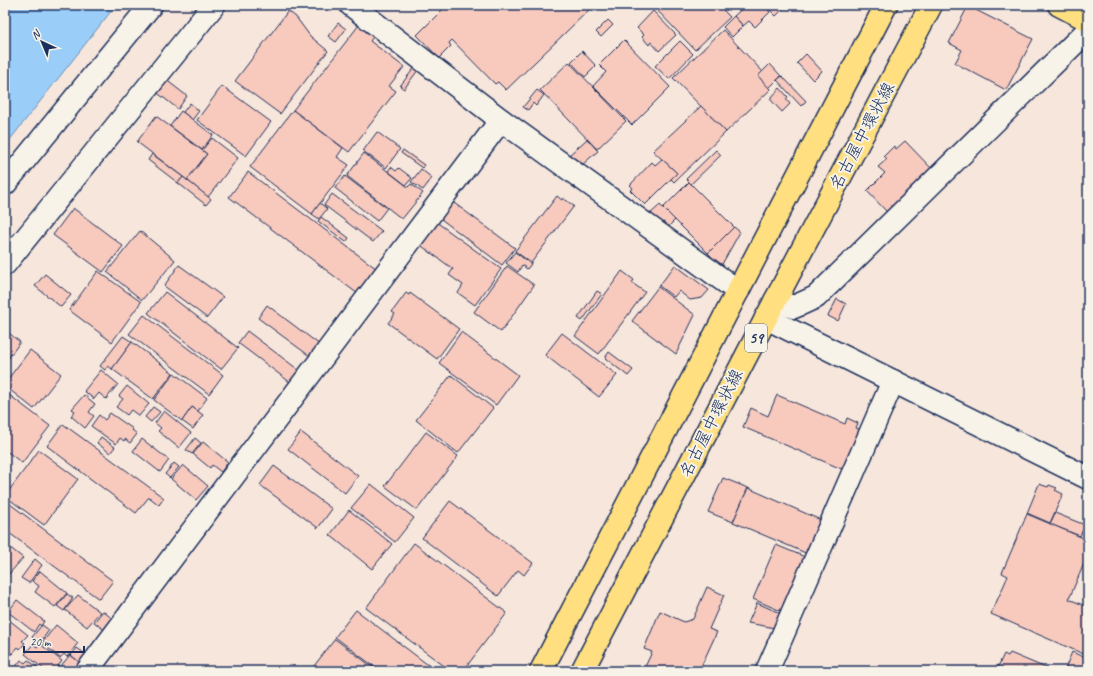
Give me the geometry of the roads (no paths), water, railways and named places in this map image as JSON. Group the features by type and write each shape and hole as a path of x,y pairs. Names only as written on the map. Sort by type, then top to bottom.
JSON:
{"main road":[{"name":"59","path":"541,671 886,5"},
{"name":"名古屋中環状線","path":"582,671 770,309 931,5"},
{"path":"1059,5 1088,20"}],"street":[{"path":"5,184 151,5"},
{"path":"5,264 214,5"},
{"path":"350,5 500,120 738,291"},
{"path":"770,309 794,308 816,297 1088,30"},
{"path":"87,671 500,120"},
{"path":"770,309 893,381 1088,478"},
{"path":"767,671 893,381"}],"water":[{"path":"5,5 116,5 5,146"}]}
